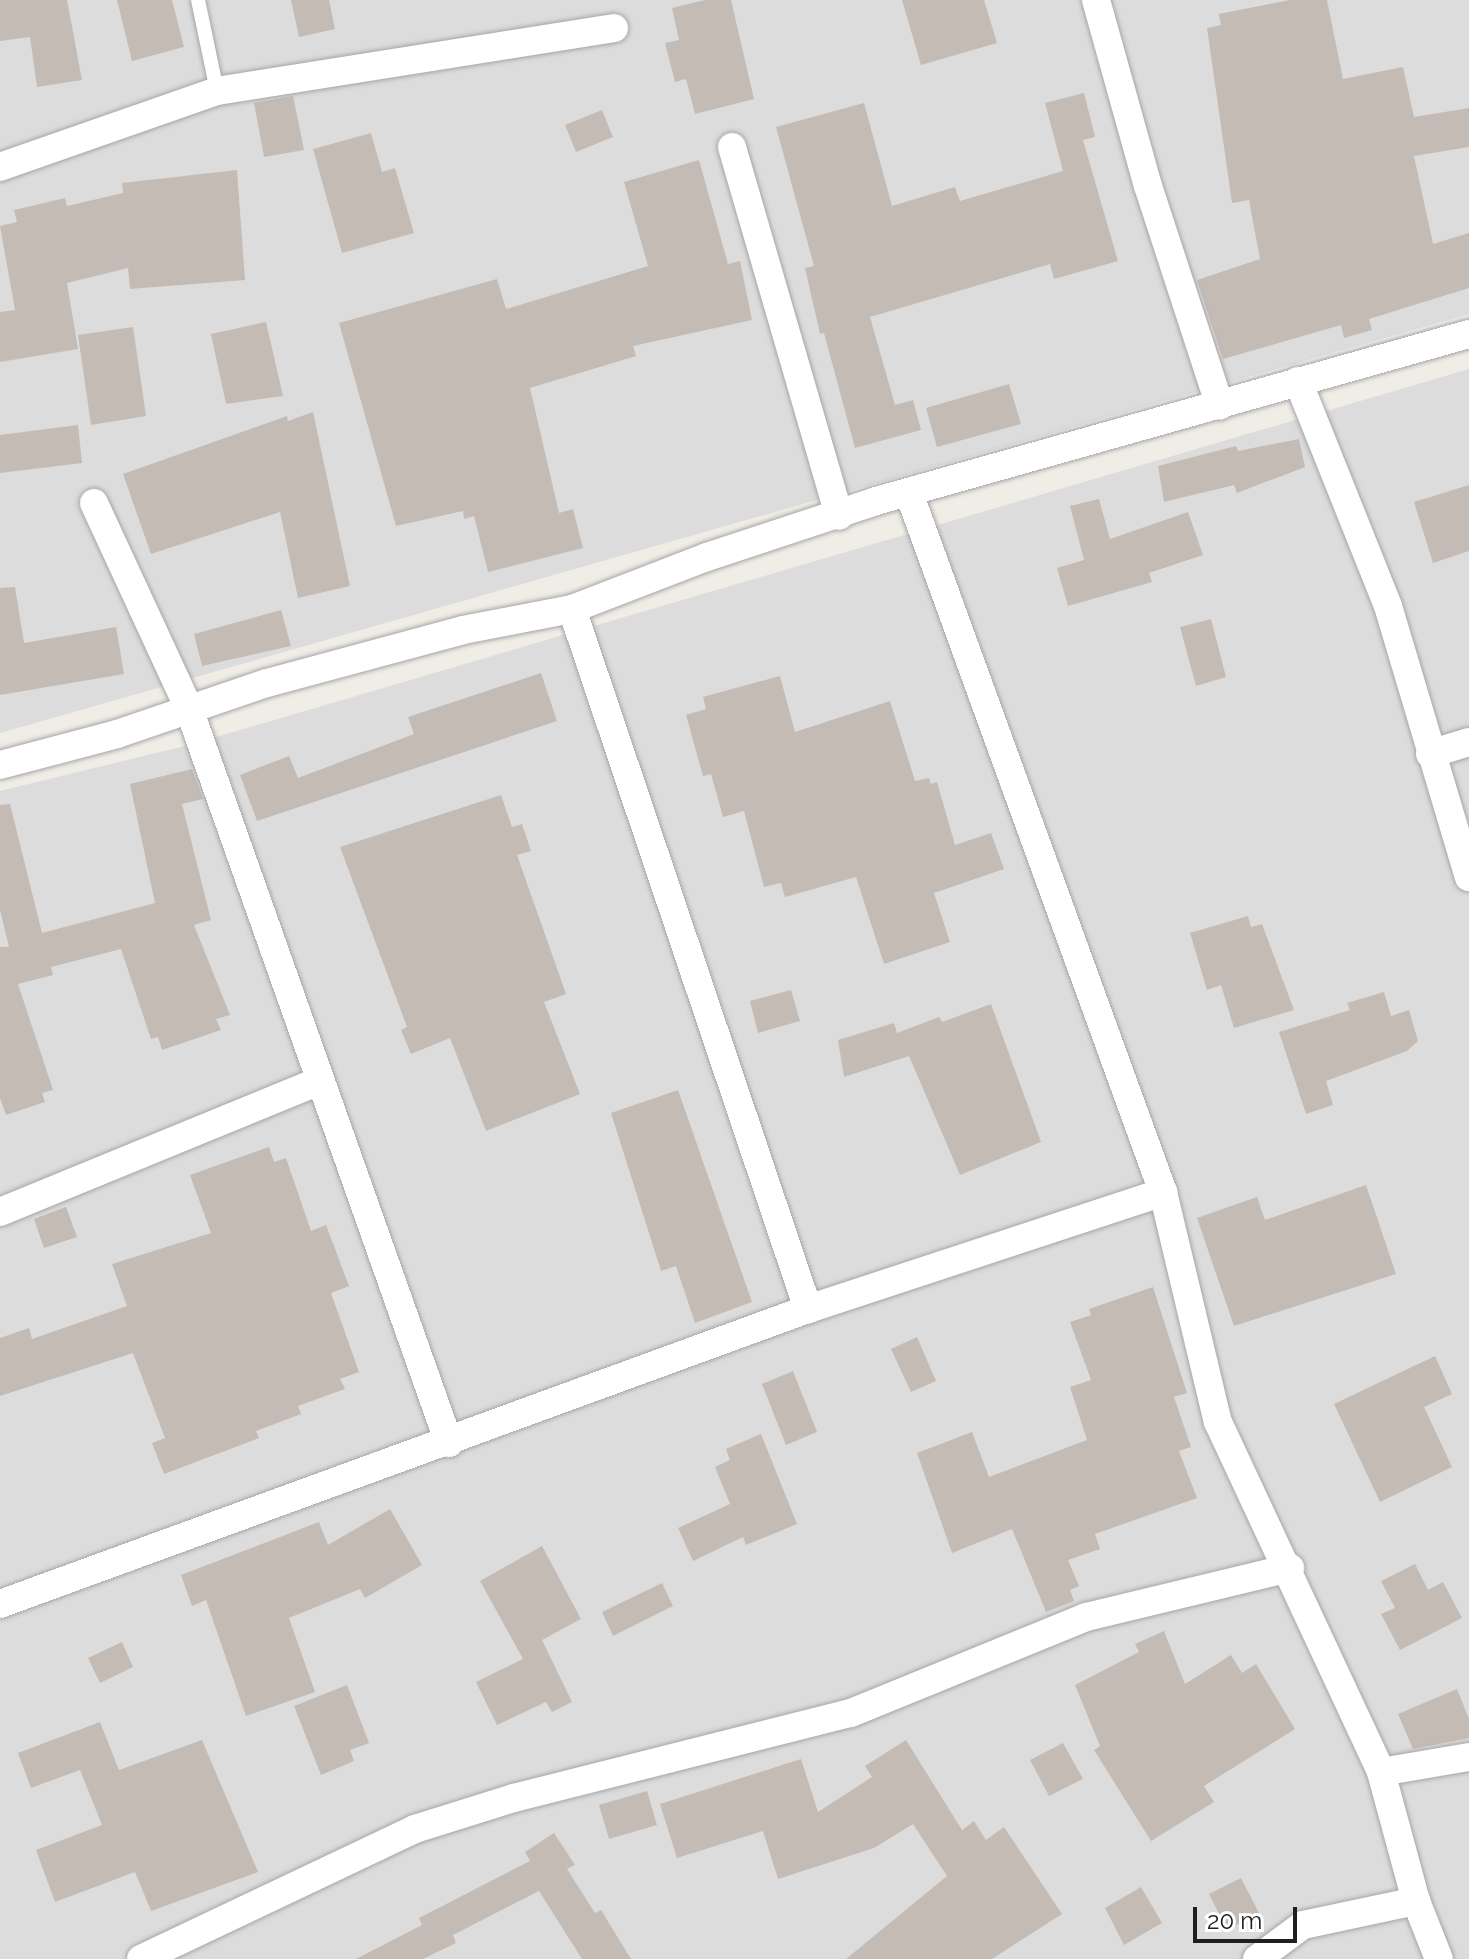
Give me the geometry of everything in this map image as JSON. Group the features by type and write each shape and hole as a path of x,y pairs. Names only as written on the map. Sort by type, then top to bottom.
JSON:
{"street":[{"path":"1096,0 1148,186 1220,406"},
{"path":"0,167 217,91 614,28"},
{"path":"732,147 839,516"},
{"path":"0,765 117,734 188,706 463,630 572,609 707,557 909,493 1469,334"},
{"path":"1298,381 1388,606 1469,877"},
{"path":"909,493 1163,1192 1218,1422 1290,1568 1381,1772 1416,1901 1439,1959"},
{"path":"94,503 188,706 449,1443"},
{"path":"572,609 808,1309"},
{"path":"1430,754 1469,742"},
{"path":"0,1212 319,1081"},
{"path":"0,1604 449,1443 808,1309 1163,1192"},
{"path":"141,1959 415,1829 514,1798 851,1713 1086,1617 1290,1568"},
{"path":"1381,1772 1469,1757"},
{"path":"1257,1959 1303,1925 1416,1901"}],"lane":[{"path":"198,0 217,91"}],"shaded area":[{"path":"0,0 1469,0 1469,314 0,733"},
{"path":"1469,369 1469,1959 0,1959 0,791 189,745"}],"building":[{"path":"0,0 67,0 82,80 37,87 30,37 0,41"},
{"path":"117,0 172,0 184,47 132,61"},
{"path":"291,0 329,0 335,29 299,37"},
{"path":"705,0 731,0 754,99 695,114 686,79 675,82 665,43 679,40 672,8"},
{"path":"902,0 984,0 997,43 921,65"},
{"path":"1290,0 1327,0 1343,79 1403,67 1414,117 1469,108 1469,147 1414,156 1433,244 1469,233 1469,288 1369,319 1372,330 1344,338 1341,325 1223,359 1197,280 1260,259 1249,200 1232,203 1207,28 1221,25 1219,14"},
{"path":"1084,93 1095,137 1083,140 1118,261 1054,279 1050,264 870,317 895,405 913,400 921,430 855,448 824,333 820,334 805,268 814,266 776,127 864,103 892,206 955,187 960,201 1063,171 1045,103"},
{"path":"293,96 304,150 264,157 254,103"},
{"path":"602,110 613,137 576,152 565,125"},
{"path":"371,133 382,172 395,168 414,233 342,253 313,149"},
{"path":"699,160 728,264 740,261 752,320 633,346 636,356 530,388 559,513 573,509 583,548 488,572 474,516 464,519 463,511 396,526 339,323 497,279 506,309 648,266 624,182"},
{"path":"237,170 245,280 130,289 128,268 67,283 78,349 0,362 0,312 15,310 0,226 17,222 14,210 65,198 67,206 123,193 122,183"},
{"path":"266,322 283,396 226,404 211,334"},
{"path":"133,327 146,416 91,425 78,335"},
{"path":"1009,384 1021,424 937,447 926,408"},
{"path":"313,412 350,586 298,598 280,512 151,554 123,474 287,416 288,421"},
{"path":"78,425 82,463 0,473 0,435"},
{"path":"1299,439 1305,467 1237,493 1234,485 1164,502 1158,466 1236,446 1238,451"},
{"path":"1469,485 1469,551 1433,563 1414,502"},
{"path":"1099,499 1110,539 1188,512 1203,555 1149,573 1152,582 1068,606 1057,568 1084,560 1070,506"},
{"path":"15,587 24,643 116,627 124,674 0,695 0,588"},
{"path":"281,610 291,646 202,666 194,634"},
{"path":"1211,619 1226,677 1196,686 1180,627"},
{"path":"541,673 557,721 257,821 240,775 289,756 298,778 414,734 408,717"},
{"path":"780,676 795,732 890,701 915,781 929,778 931,784 937,782 955,845 991,833 1004,869 934,893 950,942 884,964 856,877 785,897 781,883 764,887 744,811 723,817 711,774 703,776 686,715 706,709 703,697"},
{"path":"192,769 203,799 182,804 211,920 194,925 230,1015 216,1019 221,1030 162,1050 158,1037 151,1039 121,949 51,967 53,975 18,984 53,1090 42,1093 45,1102 6,1115 0,1098 0,947 9,947 0,910 0,805 10,804 42,933 155,903 130,784"},
{"path":"501,795 512,827 522,824 531,851 517,855 566,994 544,1002 580,1094 486,1131 450,1038 411,1054 401,1030 407,1027 340,847"},
{"path":"1248,916 1251,927 1262,924 1294,1010 1234,1028 1221,985 1207,990 1190,933"},
{"path":"791,990 800,1021 758,1033 750,1001"},
{"path":"1384,992 1391,1016 1409,1010 1418,1041 1407,1051 1326,1081 1333,1105 1306,1114 1279,1032 1350,1010 1347,1003"},
{"path":"991,1004 1041,1142 960,1175 909,1056 844,1077 838,1040 894,1023 897,1033 939,1017 942,1022"},
{"path":"678,1090 752,1302 695,1323 676,1266 661,1271 611,1113"},
{"path":"269,1147 274,1162 286,1158 311,1231 326,1225 349,1286 331,1293 359,1372 340,1379 345,1389 298,1406 301,1414 256,1431 259,1438 164,1474 152,1443 165,1438 133,1353 0,1396 0,1338 29,1328 32,1339 127,1306 112,1264 211,1233 190,1175"},
{"path":"1366,1185 1396,1274 1234,1326 1197,1218 1257,1197 1265,1220"},
{"path":"66,1207 77,1237 44,1248 34,1219"},
{"path":"1153,1287 1187,1393 1174,1397 1191,1447 1179,1451 1197,1498 1095,1534 1100,1549 1068,1560 1079,1586 1070,1590 1074,1601 1046,1612 1012,1529 952,1553 917,1453 972,1432 989,1477 1087,1440 1070,1387 1091,1380 1070,1322 1091,1315 1089,1309"},
{"path":"917,1337 936,1381 911,1392 891,1349"},
{"path":"1435,1356 1452,1394 1424,1407 1452,1467 1380,1502 1334,1404"},
{"path":"793,1371 817,1432 786,1445 762,1384"},
{"path":"761,1434 797,1524 746,1545 743,1537 693,1561 678,1528 730,1504 715,1467 730,1460 726,1449"},
{"path":"390,1509 422,1565 365,1598 360,1589 289,1618 315,1692 246,1716 206,1600 192,1606 181,1575 319,1522 328,1545"},
{"path":"542,1546 581,1619 542,1640 572,1702 552,1712 546,1702 497,1725 476,1682 523,1659 480,1581"},
{"path":"1415,1564 1428,1590 1443,1582 1462,1618 1400,1650 1381,1614 1395,1608 1381,1581"},
{"path":"662,1583 673,1606 613,1636 602,1612"},
{"path":"1164,1631 1185,1684 1231,1655 1242,1673 1256,1664 1295,1729 1204,1786 1214,1802 1151,1841 1094,1750 1100,1746 1075,1685 1139,1652 1135,1644"},
{"path":"122,1642 133,1667 100,1683 88,1658"},
{"path":"347,1685 369,1743 350,1750 354,1761 321,1775 294,1706"},
{"path":"1457,1689 1469,1719 1469,1738 1413,1749 1398,1714"},
{"path":"100,1722 119,1770 202,1740 258,1872 151,1911 135,1872 55,1902 36,1850 102,1825 80,1770 31,1788 18,1753"},
{"path":"906,1740 962,1830 974,1821 986,1840 1004,1827 1062,1914 992,1959 846,1959 947,1876 913,1824 874,1848 778,1879 763,1831 677,1858 660,1804 801,1759 818,1812 872,1777 865,1766"},
{"path":"1063,1743 1083,1779 1049,1796 1030,1760"},
{"path":"647,1791 657,1825 609,1839 599,1805"},
{"path":"554,1833 575,1865 567,1869 595,1913 601,1910 631,1959 582,1959 539,1891 453,1935 456,1943 423,1959 356,1959 422,1925 419,1918 530,1861 525,1852"},
{"path":"1241,1878 1259,1913 1227,1930 1209,1894"},
{"path":"1141,1887 1162,1923 1124,1945 1105,1908"}]}
